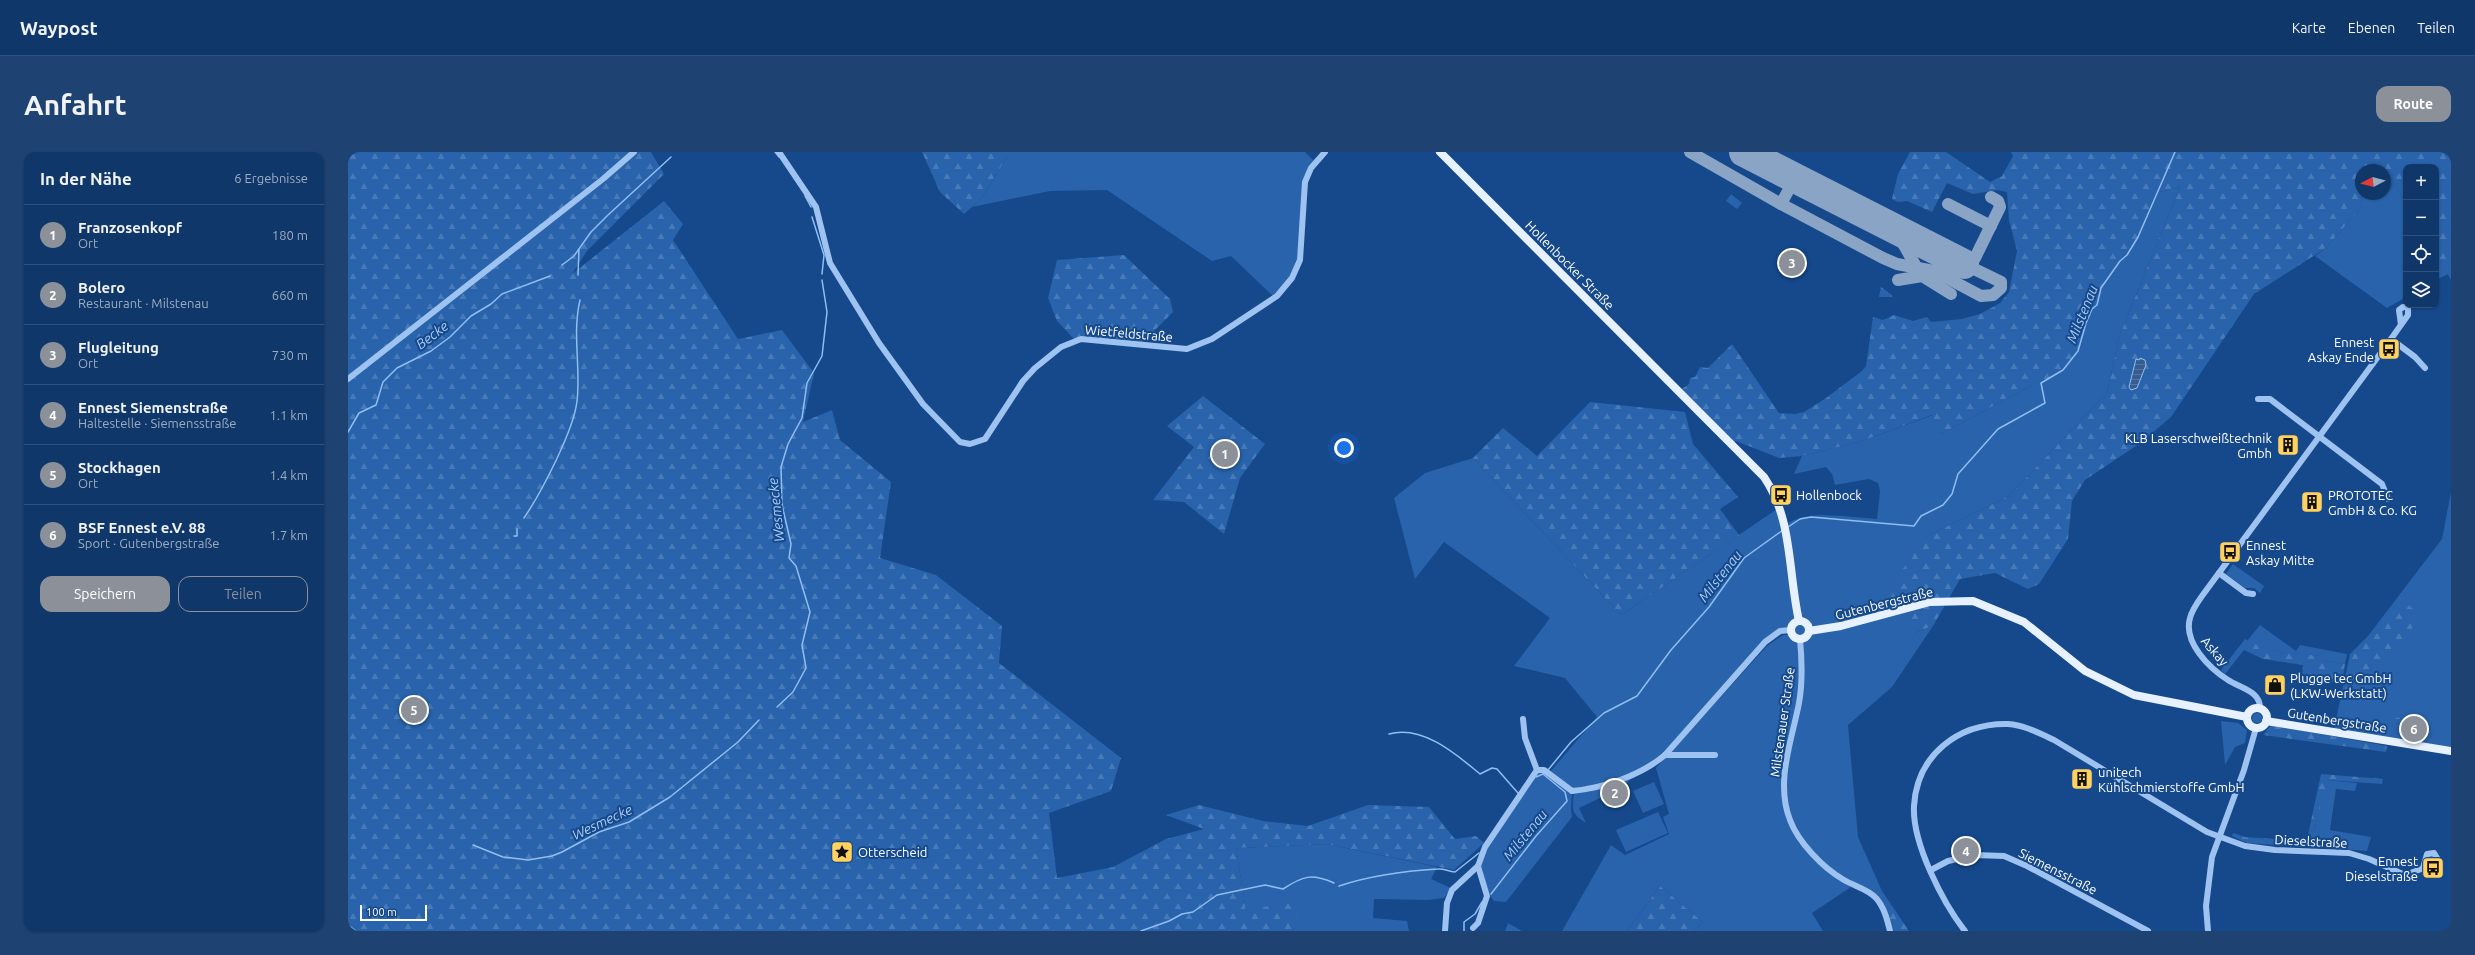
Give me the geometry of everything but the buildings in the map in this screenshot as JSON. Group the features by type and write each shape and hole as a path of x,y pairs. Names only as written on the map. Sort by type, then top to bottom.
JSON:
{"main road":[{"name":"Hollenbocker Straße","path":"1440,152 1767,481 1780,507 1785,529 1799,621"},
{"name":"Gutenbergstraße","path":"1809,631 1841,626 1930,602 1973,601 2024,622 2084,671 2134,695 2247,717"},
{"path":"1799,621 1807,624 1809,631 1806,637 1800,639 1795,637 1791,630 1793,624 1799,621"},
{"path":"2260,709 2266,714 2266,720 2261,726 2256,728 2249,724 2247,717 2252,710 2260,709"},
{"name":"Gutenbergstraße","path":"2266,720 2451,751"}],"street":[{"path":"348,379 603,179 634,152"},
{"name":"Wietfeldstraße","path":"780,152 816,207 830,263 879,343 905,380 938,421 956,440 970,444 980,443 990,435 1026,377 1070,341 1081,339 1187,349 1212,339 1277,296 1292,278 1300,260 1305,182 1311,168 1325,152"},
{"name":"Askay","path":"2260,709 2258,699 2252,693 2228,680 2214,668 2191,640 2188,629 2190,616 2219,573 2401,325"},
{"path":"2391,339 2415,357 2425,368"},
{"path":"2258,399 2270,400 2382,484 2388,499"},
{"path":"2219,573 2246,593 2253,594"},
{"path":"1537,770 1544,770 1569,791 1583,790 1615,782 1665,755 1765,642 1780,631 1791,630"},
{"name":"Milstenauer Straße","path":"1800,639 1801,687 1784,774 1787,812 1797,834 1821,860 1843,879 1876,898 1884,911 1890,931"},
{"path":"1523,719 1525,738 1537,770"},
{"name":"Dieselstraße","path":"1965,931 1944,898 1931,870 1922,848 1916,825 1914,807 1917,785 1932,758 1950,740 1966,730 1987,726 2009,724 2029,728 2054,740 2218,837 2260,848 2349,853 2369,859 2405,875 2423,868"},
{"path":"2208,931 2206,906 2208,879 2218,837 2244,770 2256,728"},
{"path":"1665,755 1715,755"},
{"path":"1445,931 1447,903 1453,888 1478,866 1486,844 1537,770"},
{"name":"Siemensstraße","path":"1931,870 1948,861 1975,855 2004,856 2034,869 2148,931"},
{"path":"1473,928 1478,923 1488,896 1478,866"}],"green space":[{"path":"348,152 651,152 664,174 587,251 572,274 664,201 683,224 673,240 738,339 782,330 814,373 803,422 832,410 840,440 891,482 880,558 936,575 1002,626 999,663 1121,758 1111,791 1049,813 1057,878 1113,867 1166,839 1204,829 1166,815 1199,805 1263,821 1308,826 1368,805 1429,807 1455,839 1476,836 1484,843 1454,870 1327,844 1236,848 1246,911 1295,900 1297,927 1292,931 348,931"},
{"path":"922,152 1007,152 1007,157 981,199 964,214 940,192"},
{"path":"1007,152 1305,152 1315,162 1307,176 1298,266 1275,298 1231,256 1212,261 1107,190 1050,191 972,207 981,199 1007,157"},
{"path":"1910,152 1946,152 1990,182 2002,176 2013,156 2011,152 2448,152 2451,157 2451,280 2439,259 2439,164 2403,164 2403,198 2391,178 2391,164 2355,164 2355,200 2362,200 2362,206 2326,248 2254,294 2171,417 2139,444 2085,480 2072,501 2068,539 2039,584 2028,589 1995,573 1960,579 1933,626 1914,633 1883,596 1927,536 2009,496 2107,393 2119,337 2180,187 2156,193 2138,237 2127,255 2120,261 2101,288 2097,305 2092,309 2086,323 2078,351 2070,362 2055,376 2034,384 1941,434 1932,415 1862,441 1802,456 1779,458 1736,441 1731,444 1679,391 1689,384 1690,378 1695,377 1700,367 1708,368 1732,344 1779,413 1795,414 1804,412 1826,398 1862,371 1866,366 1873,317 1883,320 1894,315 1913,321 1927,317 1931,322 1962,319 1980,314 2000,303 2009,292 2017,251 2009,220 2007,192 1998,190 1973,194 1947,183 1932,212 1907,201 1898,202 1892,199 1898,174"},
{"path":"2391,178 2403,198 2403,299 2387,308 2315,256 2326,248 2362,206 2362,200 2391,200"},
{"path":"2180,187 2119,337 2107,393 2009,496 1927,536 1914,633 1933,626 1892,687 1848,725 1858,837 1882,891 1880,896 1854,885 1812,913 1823,931 1694,931 1703,922 1660,886 1627,931 1562,931 1611,845 1625,855 1669,834 1663,817 1669,814 1656,768 1767,646 1783,635 1789,635 1796,641 1791,632 1780,631 1772,636 1665,755 1615,782 1572,791 1572,817 1506,902 1494,901 1489,894 1481,865 1487,848 1542,766 1550,772 1597,717 1565,678 1514,666 1550,618 1444,542 1415,579 1394,498 1425,473 1473,458 1621,615 1780,507 1785,526 1793,520 1804,517 1829,515 1877,519 1880,491 1878,483 1869,479 1835,485 1832,474 1826,467 1794,474 1802,456 1862,441 1933,415 1941,434 2034,384 2055,376 2070,362 2078,351 2086,323 2092,309 2097,305 2101,288 2120,261 2127,255 2138,237 2156,193"},
{"path":"1731,194 1742,203 1737,209 1726,201"},
{"path":"1124,255 1170,299 1173,312 1140,345 1075,340 1057,321 1048,298 1057,260"},
{"path":"2439,259 2448,274 2439,278"},
{"path":"1881,287 1892,295 1892,297 1879,297"},
{"path":"1203,396 1265,444 1240,478 1224,534 1184,502 1153,500 1194,447 1167,426"},
{"path":"1590,402 1685,412 1693,444 1738,497 1720,509 1739,535 1621,615 1473,458 1503,428 1537,456"},
{"path":"2451,492 2451,755 2334,729 2350,654 2368,636 2442,539"},
{"path":"2233,564 2264,586 2260,593 2254,588 2245,588 2226,574"},
{"path":"2400,598 2419,614 2408,636 2353,692 2345,691 2353,655 2371,637"},
{"path":"2260,625 2296,651 2300,645 2347,654 2345,664 2324,661 2325,656 2294,654 2266,649 2247,641"},
{"path":"2245,639 2275,651 2325,656 2325,661 2345,664 2342,684 2302,675 2303,665 2263,659 2244,650 2225,674 2221,670"},
{"path":"2255,713 2259,713 2262,718 2259,723 2255,723 2252,720 2252,716"},
{"path":"2395,717 2400,718 2396,737 2355,730 2356,724 2393,730"},
{"path":"2221,721 2238,723 2247,730 2245,743 2235,747 2225,765"},
{"path":"2271,725 2387,746 2386,752 2263,735"},
{"path":"2321,774 2383,779 2382,784 2327,780 2314,831 2309,830"},
{"path":"1635,775 1623,787 1579,808 1586,823 1575,814 1573,807 1574,793 1605,787"},
{"path":"2326,780 2357,783 2355,791 2336,789 2330,830 2371,837 2367,851 2307,846 2309,830 2314,831"},
{"path":"1654,782 1664,804 1643,813 1633,791"},
{"path":"1658,812 1668,833 1626,852 1616,830"},
{"path":"2233,833 2245,837 2302,841 2301,847 2247,843 2232,836"},
{"path":"1327,844 1437,867 1431,879 1451,888 1444,898 1428,900 1374,899 1373,918 1407,921 1409,931 1292,931 1297,927 1246,911 1236,848"},
{"path":"1660,886 1703,922 1694,931 1627,931"},
{"path":"1882,891 1909,931 1893,931 1878,897"},
{"path":"1508,923 1522,931 1505,931"}],"shaded area":[{"path":"2140,358 2145,360 2146,365 2137,388 2131,390 2129,387 2136,359 2139,360"}],"waterway":[{"name":"Wesmecke","path":"775,152 779,157"},
{"name":"Milstenau","path":"1788,527 1800,519 1811,517 1914,526 1921,516 1943,505 1952,494 1958,474 1998,429 2045,403 2041,383 2063,370 2078,351 2086,323 2092,309 2097,305 2101,288 2120,261 2127,255 2138,237 2175,152"},
{"name":"Becke","path":"562,265 574,256 591,232 608,215 671,157"},
{"name":"Wesmecke","path":"805,196 811,207"},
{"name":"Wesmecke","path":"812,217 824,255 822,274"},
{"name":"Becke","path":"578,275 579,249"},
{"name":"Becke","path":"348,432 359,413 376,405 383,382 397,368 431,351 450,337 471,316 491,304 502,294 550,276"},
{"name":"Wesmecke","path":"777,707 793,692 806,668 802,645 810,612 796,566 789,558 791,544 782,505 781,467 788,444 802,418 807,383 822,356 827,312 822,280"},
{"name":"Becke","path":"524,518 556,461 575,413 578,388 577,325 580,300"},
{"name":"Becke","path":"514,536 517,536 517,529"},
{"name":"Milstenau","path":"1548,770 1571,742 1604,713 1637,696 1671,650 1709,607 1744,558 1783,530"},
{"name":"Wesmecke","path":"473,845 503,857 528,860 552,856 562,852 599,832 629,822 670,797 738,742 759,720"},
{"path":"1389,734 1402,732 1426,737 1450,750 1480,774 1492,768 1497,769 1518,793"},
{"name":"Milstenau","path":"1491,894 1536,836 1567,801 1565,792 1543,774 1545,773"},
{"name":"Milstenau","path":"1536,777 1543,774"},
{"path":"1339,886 1376,876 1400,872 1440,869 1455,872 1479,853"},
{"path":"1141,931 1169,921 1182,914 1193,912 1217,895 1265,885 1283,889 1296,881 1307,877 1319,878 1334,883"},
{"name":"Milstenau","path":"1464,931 1464,922 1475,914 1482,902"},
{"path":"348,925 356,931"}],"taxiway":[{"path":"1690,152 1781,204 1883,258 1897,264 1934,271 1981,296 1993,295 2001,288 2001,282 1964,264"},
{"path":"1781,204 1795,178"},
{"path":"1964,264 1975,258 2000,207 1998,201 1991,197"},
{"path":"1948,204 1991,226"},
{"path":"1895,229 1919,272"},
{"path":"1934,271 1943,265 1942,253"},
{"path":"1898,280 1922,276 1951,294"}],"runway":[{"path":"1744,152 1964,264"}],"place":[{"name":"Flugleitung","path":"1792,263"},
{"name":"Ennest Askay Ende","path":"2389,349"},
{"name":"KLB Laserschweißtechnik Gmbh","path":"2288,445"},
{"name":"Franzosenkopf","path":"1225,454"},
{"name":"Hollenbock","path":"1781,495"},
{"name":"PROTOTEC GmbH & Co. KG","path":"2312,502"},
{"name":"Ennest Askay Mitte","path":"2230,552"},
{"name":"Plugge tec GmbH (LKW-Werkstatt)","path":"2275,685"},
{"name":"Stockhagen","path":"414,710"},
{"name":"BSF Ennest e.V. 88","path":"2414,729"},
{"name":"unitech Kühlschmierstoffe GmbH","path":"2082,779"},
{"name":"Bolero","path":"1615,793"},
{"name":"Ennest Siemenstraße","path":"1966,851"},
{"name":"Otterscheid","path":"842,852"},
{"name":"Ennest Dieselstraße","path":"2433,868"}]}
